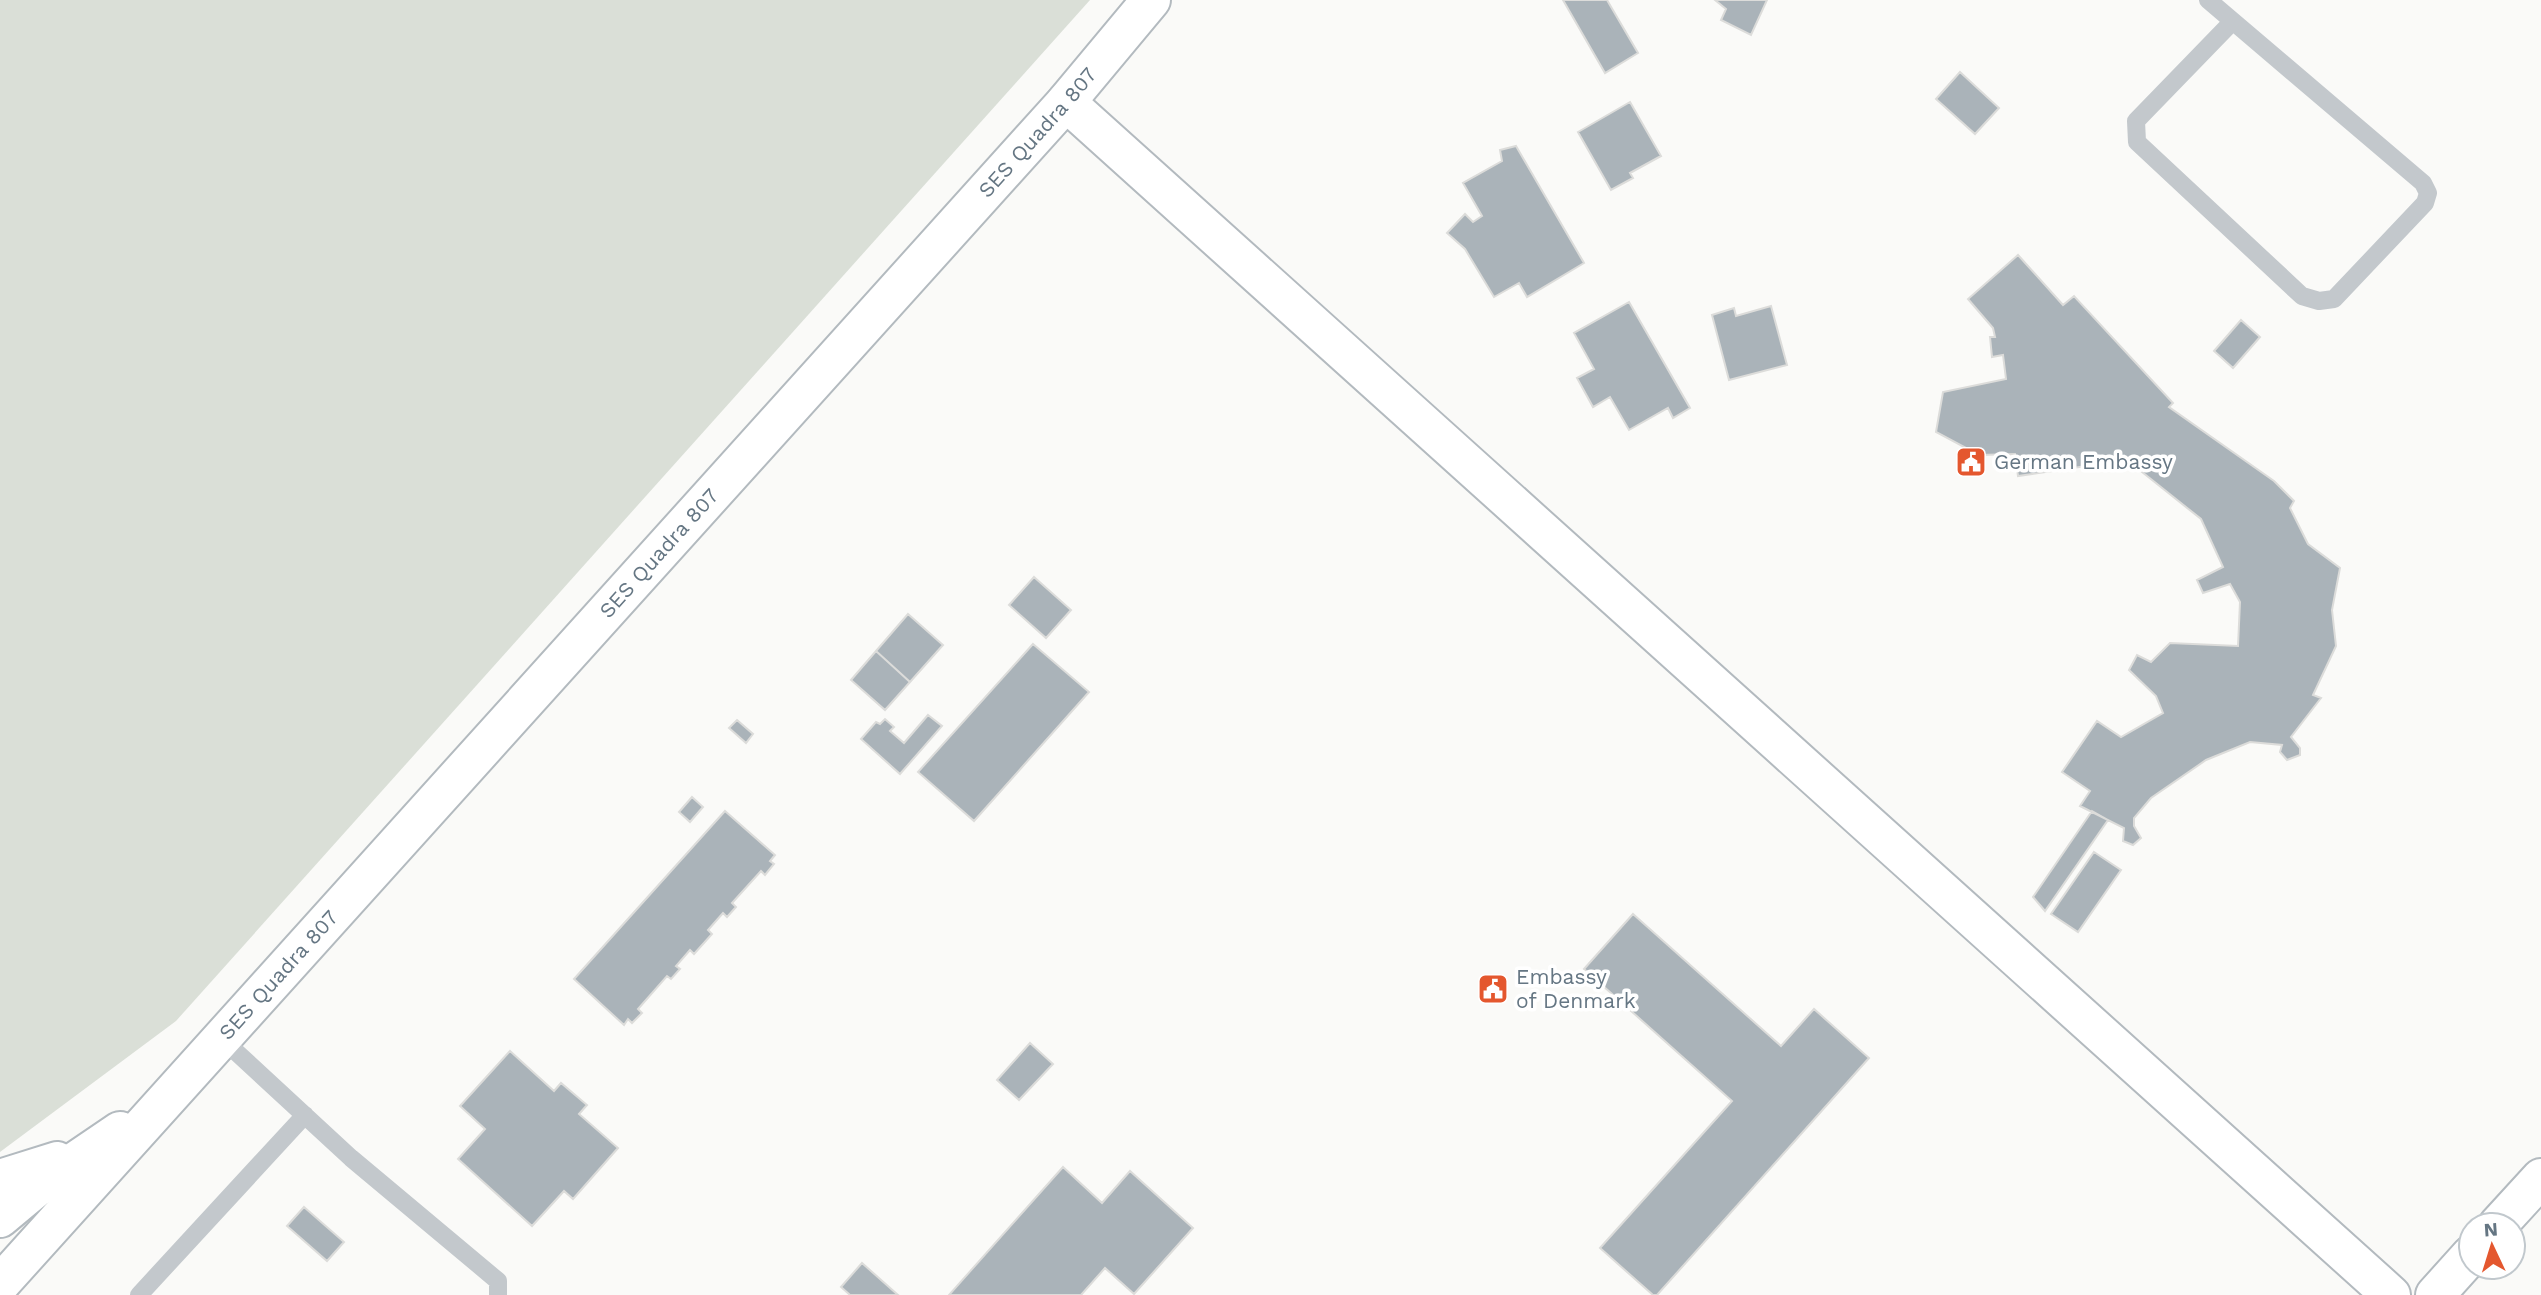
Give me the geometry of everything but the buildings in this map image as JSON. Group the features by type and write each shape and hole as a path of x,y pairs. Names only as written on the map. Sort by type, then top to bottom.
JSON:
{"street":[{"name":"SES Quadra 807","path":"0,1284 1066,102 1151,0"},
{"path":"1066,102 2391,1295"},
{"name":"SES Quadra 807","path":"0,1218 95,1147 164,1104"},
{"path":"0,1179 33,1171 95,1147"},
{"path":"2511,1211 2541,1178"},
{"path":"0,1227 43,1237"},
{"path":"2435,1295 2457,1271"}],"lane":[{"path":"2208,0 2423,183 2428,193 2425,203 2334,299 2319,301 2302,296 2137,142 2136,121 2232,22"},
{"path":"222,1039 305,1115 498,1281 498,1295"},
{"path":"139,1295 305,1115"}],"shaded area":[{"path":"0,0 1090,0 176,1021 0,1152"}],"place":[{"name":"German Embassy","path":"1971,462"},
{"name":"Embassy of Denmark","path":"1493,989"}]}
